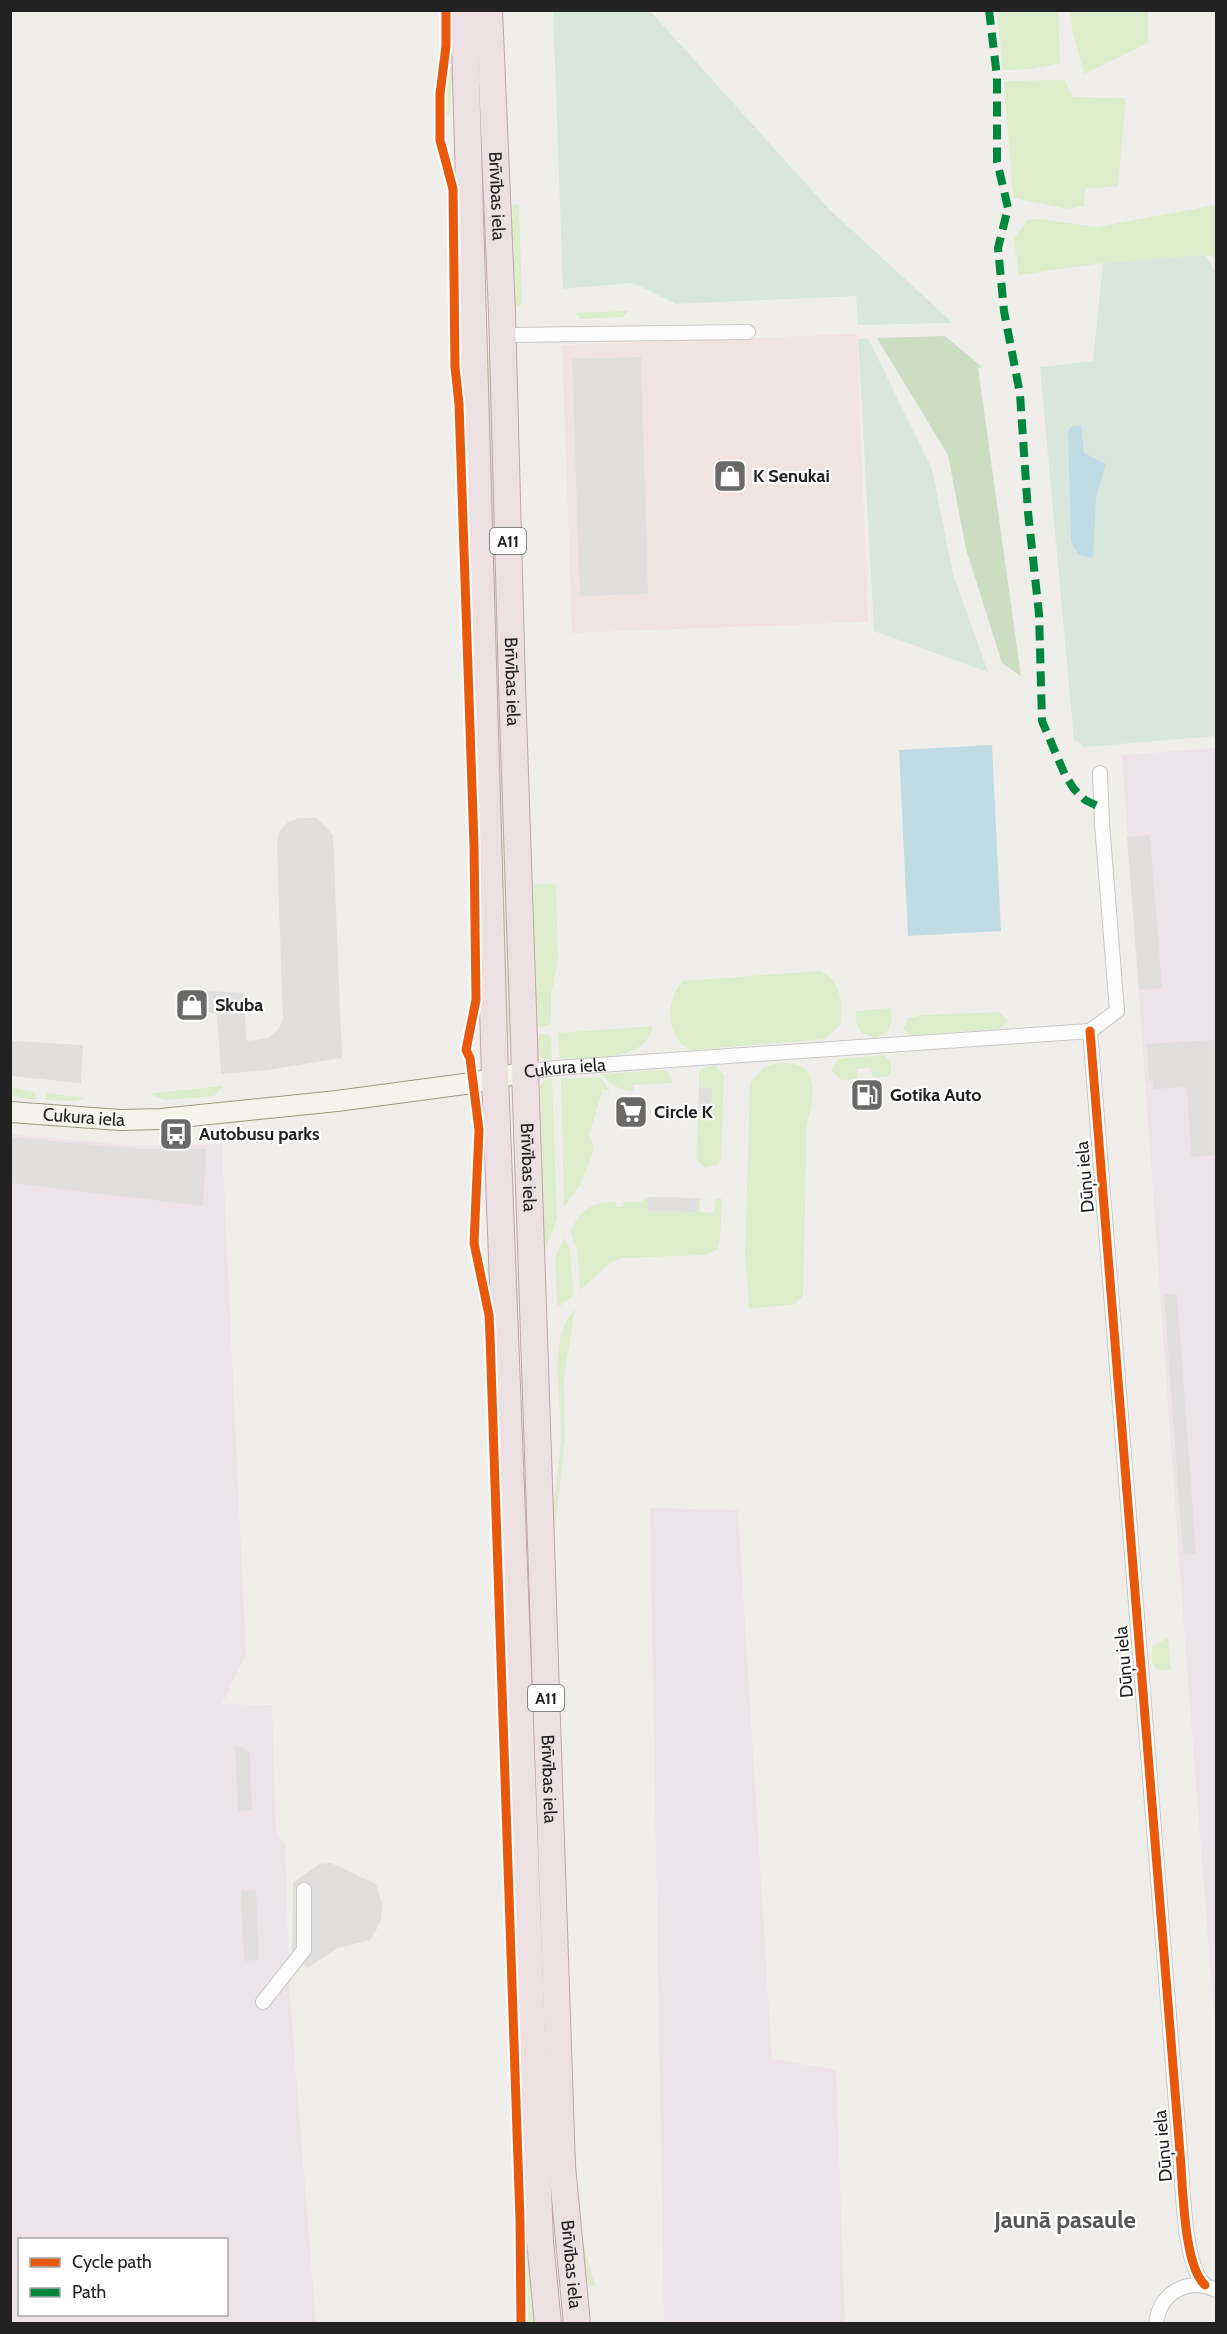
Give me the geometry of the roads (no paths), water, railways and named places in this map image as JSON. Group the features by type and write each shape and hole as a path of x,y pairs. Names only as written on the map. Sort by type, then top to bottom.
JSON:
{"highway":[{"name":"Brīvības iela","path":"464,10 495,1076 540,2241 548,2324"},
{"name":"Brīvības iela","path":"489,10 502,335 562,2166 577,2324"}],"main road":[{"name":"Cukura iela","path":"10,1112 79,1118 161,1119 337,1101 472,1083 495,1076 525,1072"}],"street":[{"path":"502,335 748,332"},
{"path":"1090,1031 1117,1011 1102,824 1101,773"},
{"name":"Cukura iela","path":"525,1072 1090,1031"},
{"name":"Dūņu iela","path":"1090,1031 1190,2249 1197,2278 1211,2287"},
{"path":"263,2002 304,1950 304,1890"},
{"name":"Dūņu iela","path":"1155,2323 1162,2303 1178,2288 1186,2274 1190,2249"},
{"path":"1178,2288 1191,2284 1211,2287"}],"water":[{"path":"1081,425 1084,453 1106,464 1096,497 1093,558 1078,555 1071,541 1068,432 1072,426"},
{"path":"992,745 1001,931 908,936 899,750"}],"place":[{"name":"K Senukai","path":"730,476"},
{"name":"Skuba","path":"192,1005"},
{"name":"Gotika Auto","path":"867,1095"},
{"name":"Circle K","path":"631,1112"},
{"name":"Autobusu parks","path":"176,1134"}],"district":[{"name":"Jaunā pasaule","path":"1065,2219"}]}
